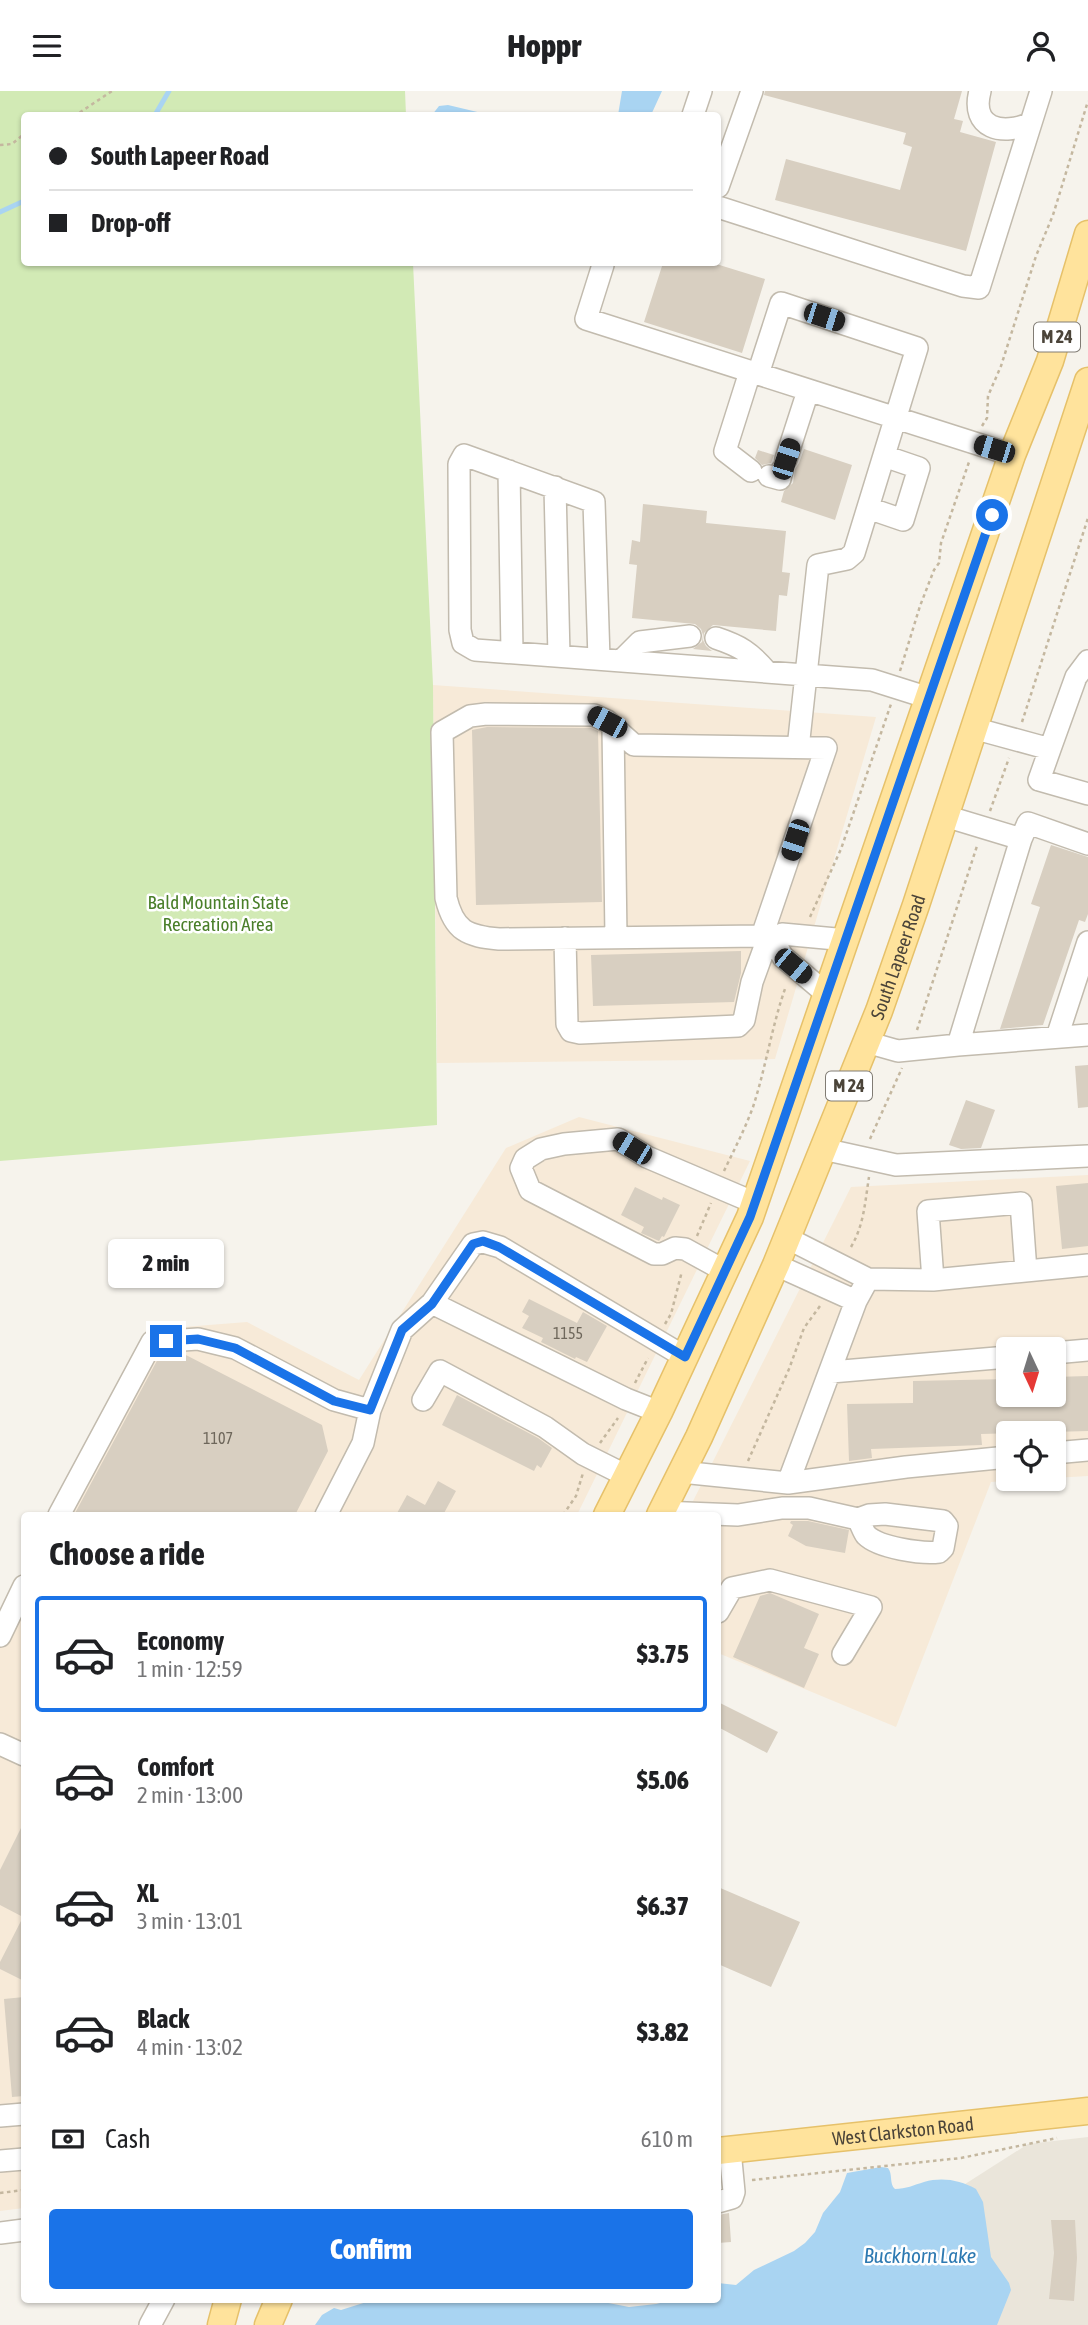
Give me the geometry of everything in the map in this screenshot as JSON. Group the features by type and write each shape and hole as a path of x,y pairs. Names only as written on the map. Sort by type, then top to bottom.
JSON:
{"main road":[{"name":"M 24","path":"609,1512 659,1412 755,1203 1012,455 1050,361 1084,262 1088,235"},
{"path":"1050,361 1085,390"},
{"name":"South Lapeer Road","path":"661,1512 776,1265 866,1042 916,905 1085,390"},
{"name":"West Clarkston Road","path":"724,2151 1088,2111"},
{"path":"221,2325 227,2303"},
{"path":"268,2325 277,2303"}],"street":[{"path":"694,112 701,91"},
{"path":"721,179 752,91"},
{"path":"981,91 980,112 987,123 996,129 1010,130 1031,123"},
{"path":"721,208 963,286 979,288 1041,91"},
{"path":"603,266 586,319 1012,455"},
{"path":"798,748 818,565 847,559 854,553 917,348 781,303 725,451 772,469 808,391"},
{"path":"599,659 594,502 464,455 459,464 460,629 463,643 475,650 872,680 929,698"},
{"path":"868,508 903,520 919,468 884,456"},
{"path":"509,471 512,652"},
{"path":"555,487 559,656"},
{"path":"621,661 640,642 690,636"},
{"path":"716,638 739,646 754,657 767,672"},
{"path":"1088,661 1076,677 1039,780 1088,794"},
{"path":"565,938 567,1024 571,1031 580,1033 738,1026 744,1020 752,982 768,938 826,748 634,745 594,715 470,716 443,732 446,898 451,916 464,931 481,937 768,938 782,934 846,940"},
{"path":"613,727 616,937"},
{"path":"973,728 1050,749"},
{"path":"945,816 1021,839"},
{"path":"958,1045 1028,823 1088,844"},
{"path":"768,938 783,957 828,995"},
{"path":"1057,1037 1088,942"},
{"path":"866,1042 898,1051 1088,1035"},
{"path":"725,1271 690,1252 675,1248 668,1253 654,1254 631,1243 530,1190 521,1168 525,1159 541,1149 564,1143 618,1139 647,1157 755,1203"},
{"path":"823,1149 896,1165 1088,1156"},
{"path":"933,1280 928,1211 1021,1203 1026,1271"},
{"path":"787,1238 868,1279 933,1280 1088,1265"},
{"path":"328,1512 363,1443 370,1410 402,1330 432,1304 473,1244 483,1241 499,1247 685,1357"},
{"path":"776,1265 856,1301"},
{"path":"788,1483 856,1301 868,1279"},
{"path":"432,1304 626,1399 659,1412"},
{"path":"62,1512 152,1342 198,1339 235,1348 334,1401 370,1410"},
{"path":"1066,1352 1088,1349"},
{"path":"831,1373 996,1358"},
{"path":"423,1400 440,1371 545,1427 592,1458 627,1476"},
{"path":"1066,1452 1088,1450"},
{"path":"681,1472 788,1483 996,1458"},
{"path":"721,1514 809,1508 858,1519"},
{"path":"721,1607 733,1588 770,1580 871,1607 843,1654"},
{"path":"0,1636 21,1592"},
{"path":"0,1744 21,1754"},
{"path":"0,2116 21,2114"},
{"path":"721,2201 733,2198 733,2181 724,2151"},
{"path":"0,2161 21,2159"},
{"path":"0,2232 21,2230"},
{"path":"150,2325 162,2303"}],"path":[{"path":"80,112 112,91"},
{"path":"803,936 841,849 889,711 920,605 939,563 941,543 975,444 987,418 988,396 1053,215 1088,101"},
{"path":"0,145 12,143 21,136"},
{"path":"841,1265 858,1236 864,1215 870,1136 910,1050 1088,519"},
{"path":"565,1512 576,1496 584,1471 607,1431 619,1417 671,1314 681,1273 715,1187 744,1131 754,1104 769,1041 793,966"},
{"path":"740,1478 789,1369 804,1328 830,1289"},
{"path":"733,2181 961,2158 1061,2137"},
{"path":"0,2193 21,2190"}],"shaded area":[{"path":"433,685 876,717 775,1059 437,1063"},
{"path":"579,1117 750,1161 578,1512 61,1512 158,1329 247,1322 359,1380 506,1148"},
{"path":"1088,1175 1088,1476 1066,1477 1066,1421 996,1421 996,1482 991,1482 896,1727 721,1654 721,1512 688,1512 851,1187"},
{"path":"21,1587 21,2208 0,2211 0,1627"},
{"path":"1088,2137 1088,2325 816,2325 926,2209 1028,2144"}],"green space":[{"name":"Bald Mountain State Recreation Area","path":"0,91 405,91 406,112 21,112 21,266 413,266 433,685 437,1125 0,1161"}],"water":[{"path":"622,91 662,91 652,112 618,112"},
{"path":"448,105 477,112 434,112 439,106"},
{"name":"Buckhorn Lake","path":"881,2167 888,2168 895,2189 931,2180 944,2180 964,2183 976,2189 983,2202 991,2257 1011,2290 997,2325 315,2325 322,2315 334,2308 341,2310 363,2303 608,2303 629,2307 660,2303 721,2303 721,2283 736,2285 754,2270 805,2243 815,2232 823,2213 840,2192 847,2173"}],"building":[{"path":"765,91 962,91 954,119 963,121 960,132 996,142 966,251 775,200 786,159 900,190 912,147 903,144 906,133 764,95"},
{"path":"721,265 765,279 742,353 644,322 662,266"},
{"path":"804,449 852,465 835,520 781,502 784,491 793,483 795,469"},
{"path":"758,450 774,455 771,463 762,465 755,458"},
{"path":"643,504 707,511 706,523 786,531 782,572 790,573 787,596 779,595 776,631 713,625 704,633 703,640 712,651 693,649 702,642 703,635 695,624 632,618 637,565 629,564 632,540 640,542"},
{"path":"487,727 591,728 598,731 602,902 476,905 472,730"},
{"path":"1051,845 1088,857 1088,914 1085,922 1079,920 1043,1025 1000,1029 1040,907 1031,904"},
{"path":"741,951 741,973 734,1002 593,1006 591,955"},
{"path":"1088,1065 1088,1107 1078,1108 1075,1066"},
{"path":"966,1100 995,1110 981,1148 961,1149 949,1145"},
{"path":"1088,1183 1088,1246 1062,1249 1056,1186"},
{"path":"635,1187 680,1205 664,1237 659,1241 641,1233 644,1227 621,1215"},
{"path":"529,1299 577,1323 583,1312 607,1326 587,1362 541,1342 543,1338 522,1328 529,1316 522,1312"},
{"path":"182,1353 322,1425 328,1451 297,1512 76,1512 160,1355"},
{"path":"1088,1376 1088,1431 1066,1432 1066,1421 996,1421 996,1434 981,1434 982,1445 871,1449 872,1458 849,1461 847,1404 913,1403 913,1381 996,1379 996,1407 1066,1407 1066,1377"},
{"path":"457,1395 552,1448 541,1468 537,1465 534,1471 442,1425"},
{"path":"438,1481 456,1491 445,1512 398,1512 407,1495 425,1505"},
{"path":"791,1521 808,1521 849,1530 845,1553 806,1546 788,1536 793,1525"},
{"path":"770,1593 819,1614 804,1648 819,1654 804,1688 733,1657 760,1596"},
{"path":"721,1704 778,1732 767,1753 721,1729"},
{"path":"21,1828 21,1916 0,1905 0,1870"},
{"path":"721,1888 800,1922 771,1987 721,1965"},
{"path":"21,1921 21,1980 0,1969 0,1962"},
{"path":"21,1997 21,2096 12,2097 4,1999"},
{"path":"729,2213 731,2242 721,2243 721,2214"},
{"path":"1051,2220 1075,2220 1077,2258 1074,2301 1049,2299 1054,2253"}],"waterway":[{"path":"157,112 169,91"},
{"path":"0,212 21,202"}],"route":[{"path":"166,1341 198,1339 235,1348 334,1401 370,1410 402,1330 432,1304 473,1244 483,1241 499,1247 685,1357 750,1217 992,515"}]}
